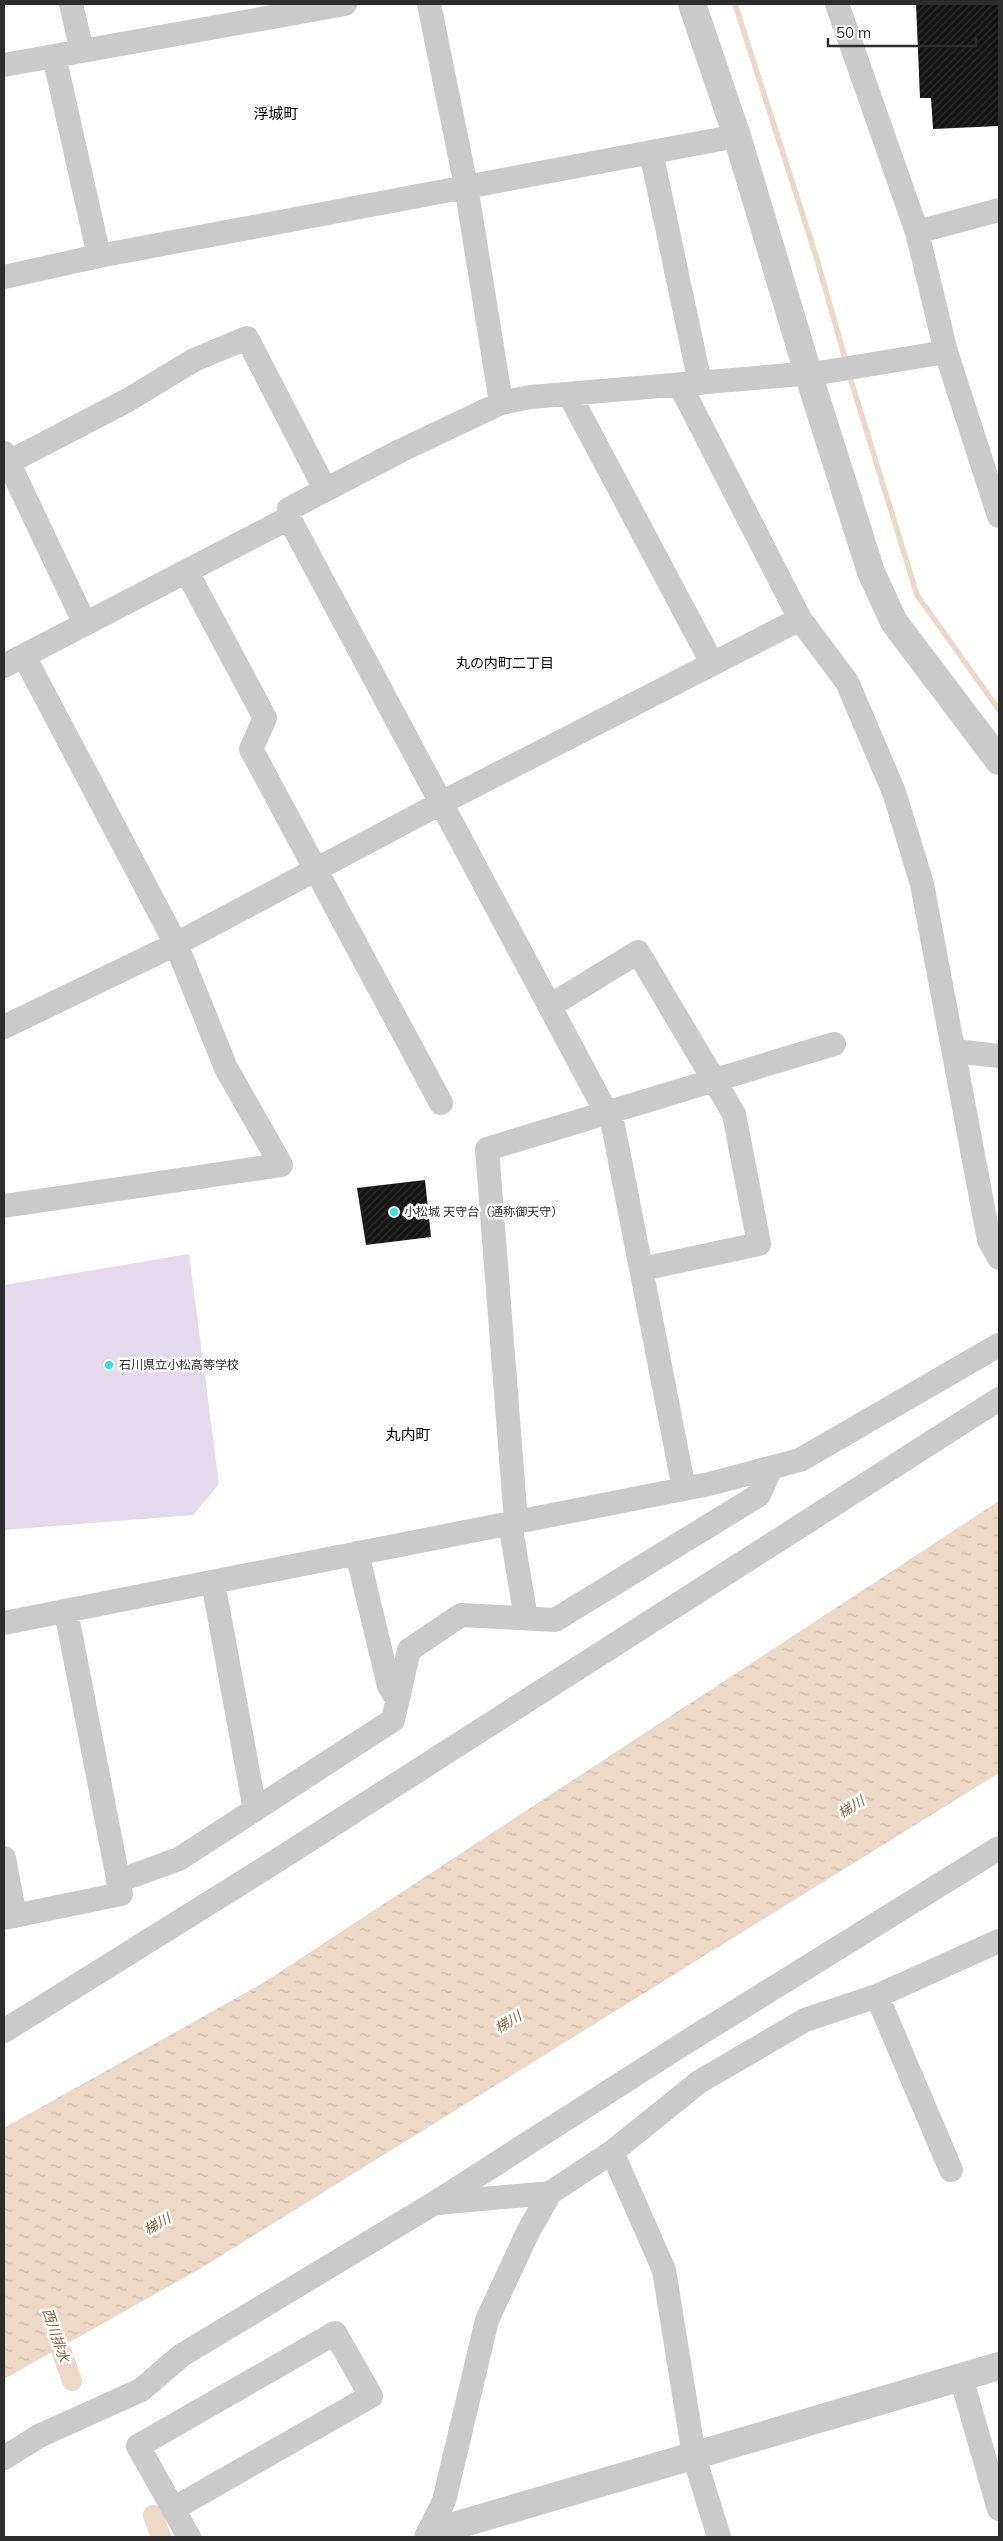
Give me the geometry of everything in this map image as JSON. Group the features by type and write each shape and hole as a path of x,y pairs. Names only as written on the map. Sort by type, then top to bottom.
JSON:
{"street":[{"path":"71,4 82,51"},
{"path":"4,66 345,4"},
{"path":"429,4 466,186 501,403"},
{"path":"692,4 816,372 871,572 894,622 999,761"},
{"path":"837,4 917,232 946,352 999,516"},
{"path":"54,56 100,256"},
{"path":"4,277 100,256 736,136"},
{"path":"651,152 690,384 800,619 847,682 894,792 922,884 989,1240 999,1258"},
{"path":"917,232 999,210"},
{"path":"85,624 6,458 128,400 194,360 247,338 325,489"},
{"path":"684,1489 613,1125 289,518 289,510 325,489 501,403 569,394 816,372 946,352"},
{"path":"569,394 712,664"},
{"path":"4,666 289,518"},
{"path":"187,572 265,718 251,749 441,1103"},
{"path":"4,1027 176,944 441,803 800,619"},
{"path":"4,1206 281,1165 226,1068 176,944 24,656"},
{"path":"550,1006 638,952 734,1114 759,1244 642,1269"},
{"path":"526,1618 513,1523 487,1149 834,1044"},
{"path":"954,1051 999,1056"},
{"path":"4,1624 684,1489 800,1460 999,1344"},
{"path":"4,2031 270,1865 999,1399"},
{"path":"118,1881 179,1859 393,1720 409,1650 461,1615 555,1620 760,1495 771,1468"},
{"path":"357,1553 389,1686 397,1699"},
{"path":"213,1582 255,1810"},
{"path":"4,1858 10,1917 121,1894 66,1611"},
{"path":"4,2458 39,2436 141,2390 182,2355 433,2204 680,2046 999,1848"},
{"path":"428,2535 444,2500 486,2320 528,2232 550,2193 612,2152 707,2077 805,2020 877,1996 999,1941"},
{"path":"877,1996 950,2170"},
{"path":"612,2152 664,2270 694,2456 719,2537"},
{"path":"433,2204 550,2193"},
{"path":"173,2509 371,2396 335,2333 138,2446 173,2509 189,2537"},
{"path":"428,2535 999,2366"},
{"path":"961,2377 999,2509"}],"shaded area":[{"name":"石川県立小松高等学校","path":"189,1254 219,1484 193,1515 4,1530 4,1285"}],"water":[{"name":"梯川","path":"999,1501 999,1773 198,2270 4,2379 4,2128 263,1983"}],"building":[{"path":"916,4 999,4 999,126 933,129 931,98 920,98"},
{"name":"小松城 天守台（通称御天守）","path":"425,1180 431,1237 366,1245 357,1188"}],"waterway":[{"path":"735,4 816,256 846,362"},
{"path":"849,374 917,595 999,710"},
{"name":"西川排水","path":"51,2322 72,2381"},
{"name":"西川排水","path":"153,2515 161,2537"}],"place":[{"name":"小松城 天守台（通称御天守）","path":"394,1212"},
{"name":"石川県立小松高等学校","path":"109,1365"}],"district":[{"name":"浮城町","path":"276,114"},
{"name":"丸の内町二丁目","path":"505,663"},
{"name":"丸内町","path":"408,1435"}]}
